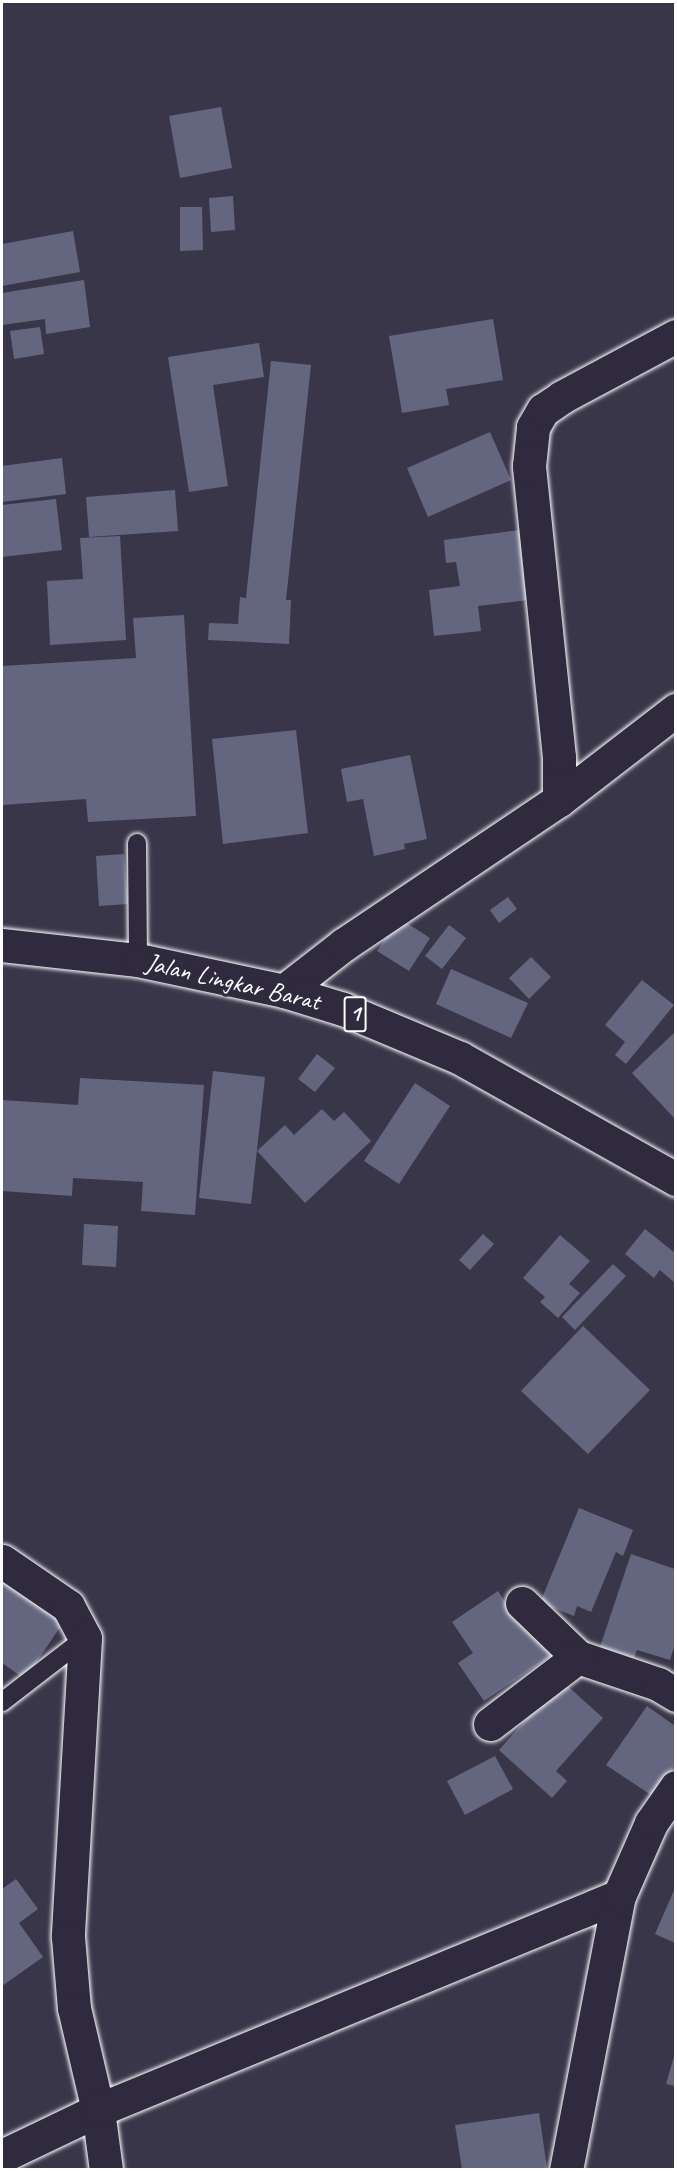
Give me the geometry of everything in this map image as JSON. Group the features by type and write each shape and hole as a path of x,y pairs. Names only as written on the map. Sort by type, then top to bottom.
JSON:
{"main road":[{"path":"559,800 559,757 530,466 533,427 543,410 562,397 675,336"},
{"path":"284,991 343,945 559,800 675,710"},
{"name":"Jalan Lingkar Barat","path":"2,945 138,960 284,991 344,1009 460,1058 675,1179"},
{"path":"2,1561 68,1606 85,1638 68,1937 74,2008 98,2110 106,2169"},
{"path":"522,1603 578,1657 658,1684 675,1695"},
{"path":"490,1724 578,1657"},
{"path":"566,2169 619,1896 651,1823 675,1787"},
{"path":"2,2156 98,2110 619,1896"}],"lane":[{"path":"137,843 138,960"},
{"path":"2,1702 85,1638"}],"building":[{"path":"221,107 232,168 180,178 169,116"},
{"path":"233,196 235,230 211,232 209,198"},
{"path":"180,207 202,207 203,250 180,251"},
{"path":"73,231 80,272 2,286 2,244"},
{"path":"84,280 90,327 46,334 45,319 2,325 2,293"},
{"path":"493,319 503,380 446,389 449,405 402,413 389,336"},
{"path":"40,327 44,354 14,359 10,331"},
{"path":"259,343 264,377 213,385 228,486 189,492 168,357"},
{"path":"271,361 311,365 286,600 291,600 289,644 208,640 209,623 238,624 240,597 246,598"},
{"path":"490,432 511,480 428,517 407,468"},
{"path":"62,458 66,494 2,502 2,466"},
{"path":"175,490 178,531 89,537 86,497"},
{"path":"56,499 62,550 2,557 2,505"},
{"path":"520,530 528,600 478,606 481,631 434,636 429,590 460,586 456,562 446,563 444,540"},
{"path":"120,536 126,640 50,645 47,581 83,579 80,538"},
{"path":"184,615 196,816 88,822 86,799 2,805 2,666 136,658 133,618"},
{"path":"296,730 308,833 223,844 212,739"},
{"path":"410,755 427,839 404,844 405,849 374,856 363,799 347,802 341,769"},
{"path":"124,854 128,904 99,906 96,856"},
{"path":"508,897 517,909 499,923 490,910"},
{"path":"399,918 430,938 409,971 377,951"},
{"path":"449,925 466,938 442,969 425,956"},
{"path":"531,957 551,977 529,999 509,978"},
{"path":"451,969 528,1003 511,1038 436,1004"},
{"path":"642,980 674,1005 626,1064 615,1055 625,1042 605,1025"},
{"path":"675,1032 675,1119 632,1073"},
{"path":"317,1054 335,1068 315,1092 298,1079"},
{"path":"213,1071 265,1077 251,1204 199,1198"},
{"path":"80,1078 204,1085 195,1215 141,1211 143,1182 73,1178 72,1196 2,1191 2,1100 78,1105"},
{"path":"415,1083 450,1106 399,1184 364,1161"},
{"path":"322,1109 334,1121 344,1112 371,1141 305,1203 257,1151 285,1125 294,1135"},
{"path":"84,1224 118,1226 116,1267 82,1265"},
{"path":"645,1229 675,1253 675,1283 660,1270 654,1278 625,1254"},
{"path":"483,1234 494,1244 470,1270 459,1260"},
{"path":"560,1235 590,1261 569,1284 580,1293 558,1318 540,1302 545,1297 523,1278"},
{"path":"613,1264 626,1276 575,1330 562,1317"},
{"path":"583,1326 650,1390 588,1454 521,1391"},
{"path":"579,1508 633,1530 623,1556 616,1552 591,1612 577,1606 574,1616 540,1603"},
{"path":"631,1554 675,1569 675,1644 670,1660 637,1650 634,1658 600,1647"},
{"path":"2,1574 67,1617 25,1679 2,1663"},
{"path":"498,1591 518,1622 525,1618 551,1656 484,1701 458,1663 473,1653 452,1622"},
{"path":"561,1680 603,1718 556,1771 567,1781 552,1798 499,1750"},
{"path":"647,1706 675,1726 675,1765 654,1797 606,1765"},
{"path":"495,1756 513,1789 465,1815 447,1781"},
{"path":"16,1879 38,1909 19,1923 43,1957 2,1986 2,1889"},
{"path":"675,1888 675,1943 655,1934"},
{"path":"675,2053 675,2086 666,2084"},
{"path":"539,2113 547,2168 462,2169 455,2125"}]}
